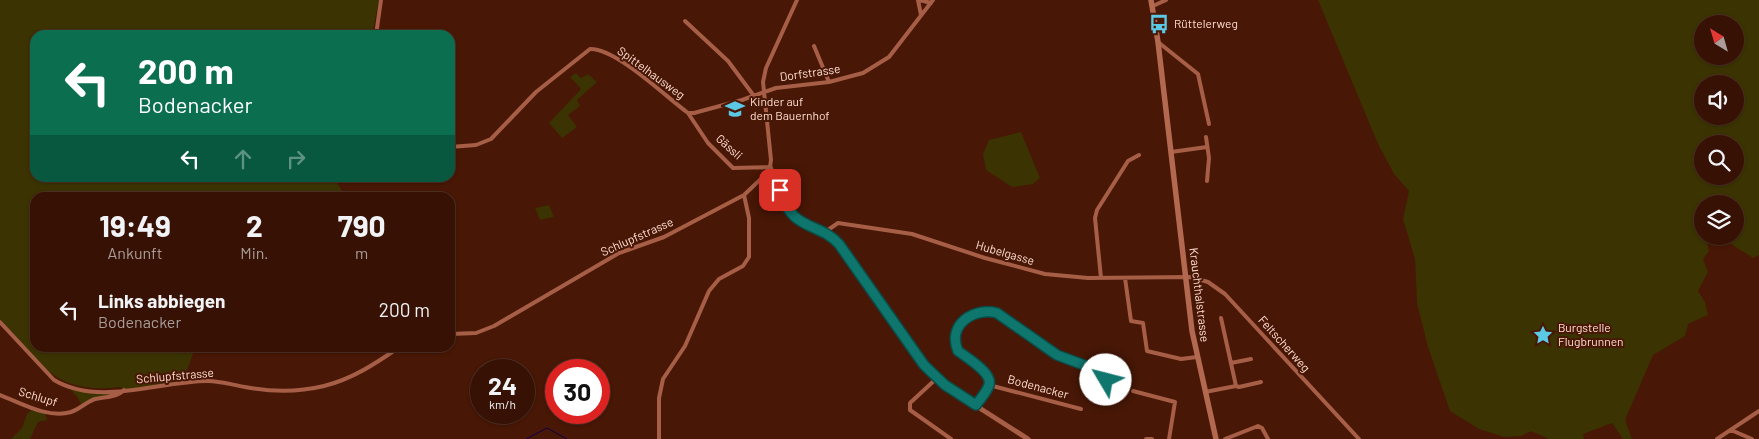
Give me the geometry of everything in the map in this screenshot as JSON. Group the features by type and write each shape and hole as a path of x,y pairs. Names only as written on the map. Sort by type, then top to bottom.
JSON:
{"main road":[{"name":"Krauchthalstrasse","path":"1152,3 1197,357 1216,439"}],"street":[{"path":"377,30 381,0"},
{"path":"797,0 766,68 763,82 770,144 770,167 792,213 799,220 825,232 842,248 915,354 937,378 1028,439"},
{"path":"921,15 919,0 932,2"},
{"path":"1152,3 1166,0"},
{"name":"Dorfstrasse","path":"763,93 776,88 829,82 855,76 882,63 932,2"},
{"path":"685,21 728,61 754,96"},
{"path":"1158,42 1198,74 1209,124"},
{"path":"814,46 829,82"},
{"name":"Spittelhausweg","path":"455,147 476,145 491,139 536,92 590,49 600,50 619,60 688,113 716,108 763,93"},
{"name":"Gässli","path":"688,113 708,142 733,168 770,167"},
{"path":"1206,137 1209,166 1206,181"},
{"path":"1171,152 1207,147"},
{"path":"1101,278 1095,218 1097,210 1128,161 1139,155"},
{"name":"Schlupfstrasse","path":"455,334 470,333 489,328 619,253 664,237 744,195 760,181 770,167"},
{"path":"659,439 659,398 663,379 685,346 709,291 719,280 743,266 749,257 749,218 744,195"},
{"name":"Hubelgasse","path":"825,232 838,223 898,232 926,238 1018,268 1053,275 1101,278 1186,277"},
{"name":"Feltscherweg","path":"1186,277 1208,282 1225,294 1359,439"},
{"path":"1126,278 1131,321 1143,323 1147,350 1181,359 1197,357"},
{"name":"Bodenacker","path":"976,405 989,385 989,378 982,369 958,351 955,344 955,336 962,322 973,313 985,310 997,313 1057,355 1108,374"},
{"path":"1221,318 1236,386"},
{"name":"Schlupfstrasse","path":"0,322 43,369 60,383 85,391 105,392 207,381 271,390 305,390 339,382 355,375 392,352"},
{"path":"1231,363 1251,359"},
{"path":"937,378 910,403 910,410 951,439"},
{"path":"1205,392 1261,382"},
{"name":"Bodenacker","path":"989,385 1081,409"},
{"name":"Schlupf","path":"0,395 32,408 58,414 73,411 86,402 118,394 124,390"},
{"path":"1133,391 1175,402 1169,439"},
{"path":"1717,439 1759,412"},
{"path":"1225,439 1258,426 1262,428 1268,439"},
{"path":"1731,430 1752,439"},
{"path":"1146,439 1152,439"}],"shaded area":[{"path":"0,0 379,0 373,30 30,30 30,182 337,182 343,192 30,192 30,352 194,352 185,376 173,385 124,390 120,387 98,388 79,386 64,381 38,362 0,319"},
{"path":"1318,0 1759,0 1759,255 1753,258 1733,245 1744,245 1744,195 1694,195 1694,245 1708,245 1709,251 1703,259 1708,272 1698,291 1705,302 1708,315 1688,324 1685,336 1653,355 1625,420 1632,439 1623,439 1612,423 1583,434 1584,439 1549,439 1531,431 1521,436 1504,437 1479,429 1450,411 1428,347 1417,303 1415,259 1403,219 1409,191 1394,174 1378,144"},
{"path":"576,73 581,78 588,74 597,82 577,100 580,106 568,115 577,127 562,138 549,123 581,89 570,77"},
{"path":"1021,132 1040,178 1033,184 1012,187 986,170 983,154 989,140"},
{"path":"549,205 554,217 540,220 535,208"},
{"path":"69,388 115,394 81,404"},
{"path":"32,409 45,412 47,420 38,422 30,439 11,439 22,428 27,414"}],"waterway":[{"path":"526,439 547,428 567,439"}],"place":[{"name":"Rüttelerweg","path":"1159,24"},
{"name":"Kinder auf dem Bauernhof","path":"735,109"},
{"name":"Burgstelle Flugbrunnen","path":"1543,335"}],"route":[{"path":"780,190 789,210 795,217 802,222 817,227 839,244 924,365 945,385 976,405 990,381 982,369 958,351 955,344 955,336 962,322 973,313 985,310 997,313 1057,355 1108,374 1106,380"}]}
